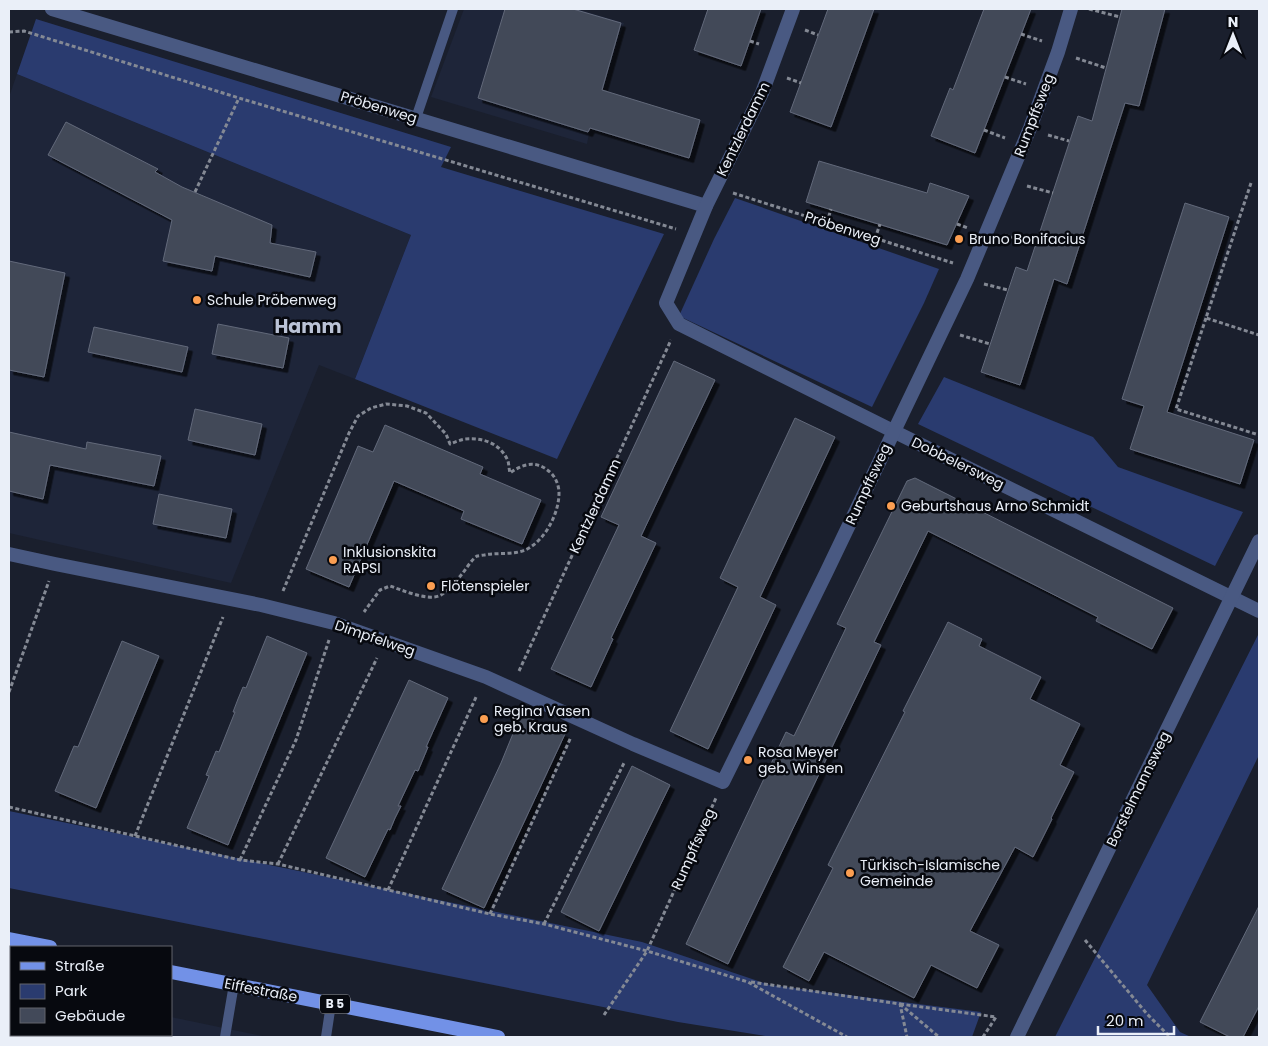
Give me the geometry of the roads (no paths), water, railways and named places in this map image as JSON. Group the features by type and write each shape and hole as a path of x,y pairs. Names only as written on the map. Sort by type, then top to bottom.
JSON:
{"main road":[{"path":"9,939 45,946"},
{"name":"Eiffestraße","path":"172,972 498,1037"}],"street":[{"name":"Pröbenweg","path":"52,9 706,206"},
{"name":"Kentzlerdamm","path":"679,324 666,303 706,206 762,93 793,9"},
{"name":"Rumpffsweg","path":"723,782 826,573 971,269 1030,128 1058,52 1071,9"},
{"name":"Dobbelersweg","path":"679,324 1259,611"},
{"name":"Borstelmannsweg","path":"1017,1037 1259,541"},
{"name":"Dimpfelweg","path":"9,554 230,599 334,623 486,676 633,744 723,782"}],"lane":[{"path":"416,118 453,9"},
{"path":"225,1037 234,984"},
{"path":"326,1037 331,1004"}],"place":[{"name":"Bruno Bonifacius","path":"959,239"},
{"name":"Schule Pröbenweg","path":"197,300"},
{"name":"Geburtshaus Arno Schmidt","path":"891,506"},
{"name":"Inklusionskita RAPSI","path":"333,560"},
{"name":"Flötenspieler","path":"431,586"},
{"name":"Regina Vasen geb. Kraus","path":"484,719"},
{"name":"Rosa Meyer geb. Winsen","path":"748,760"},
{"name":"Türkisch-Islamische Gemeinde","path":"850,873"}],"district":[{"name":"Hamm","path":"308,326"}]}
